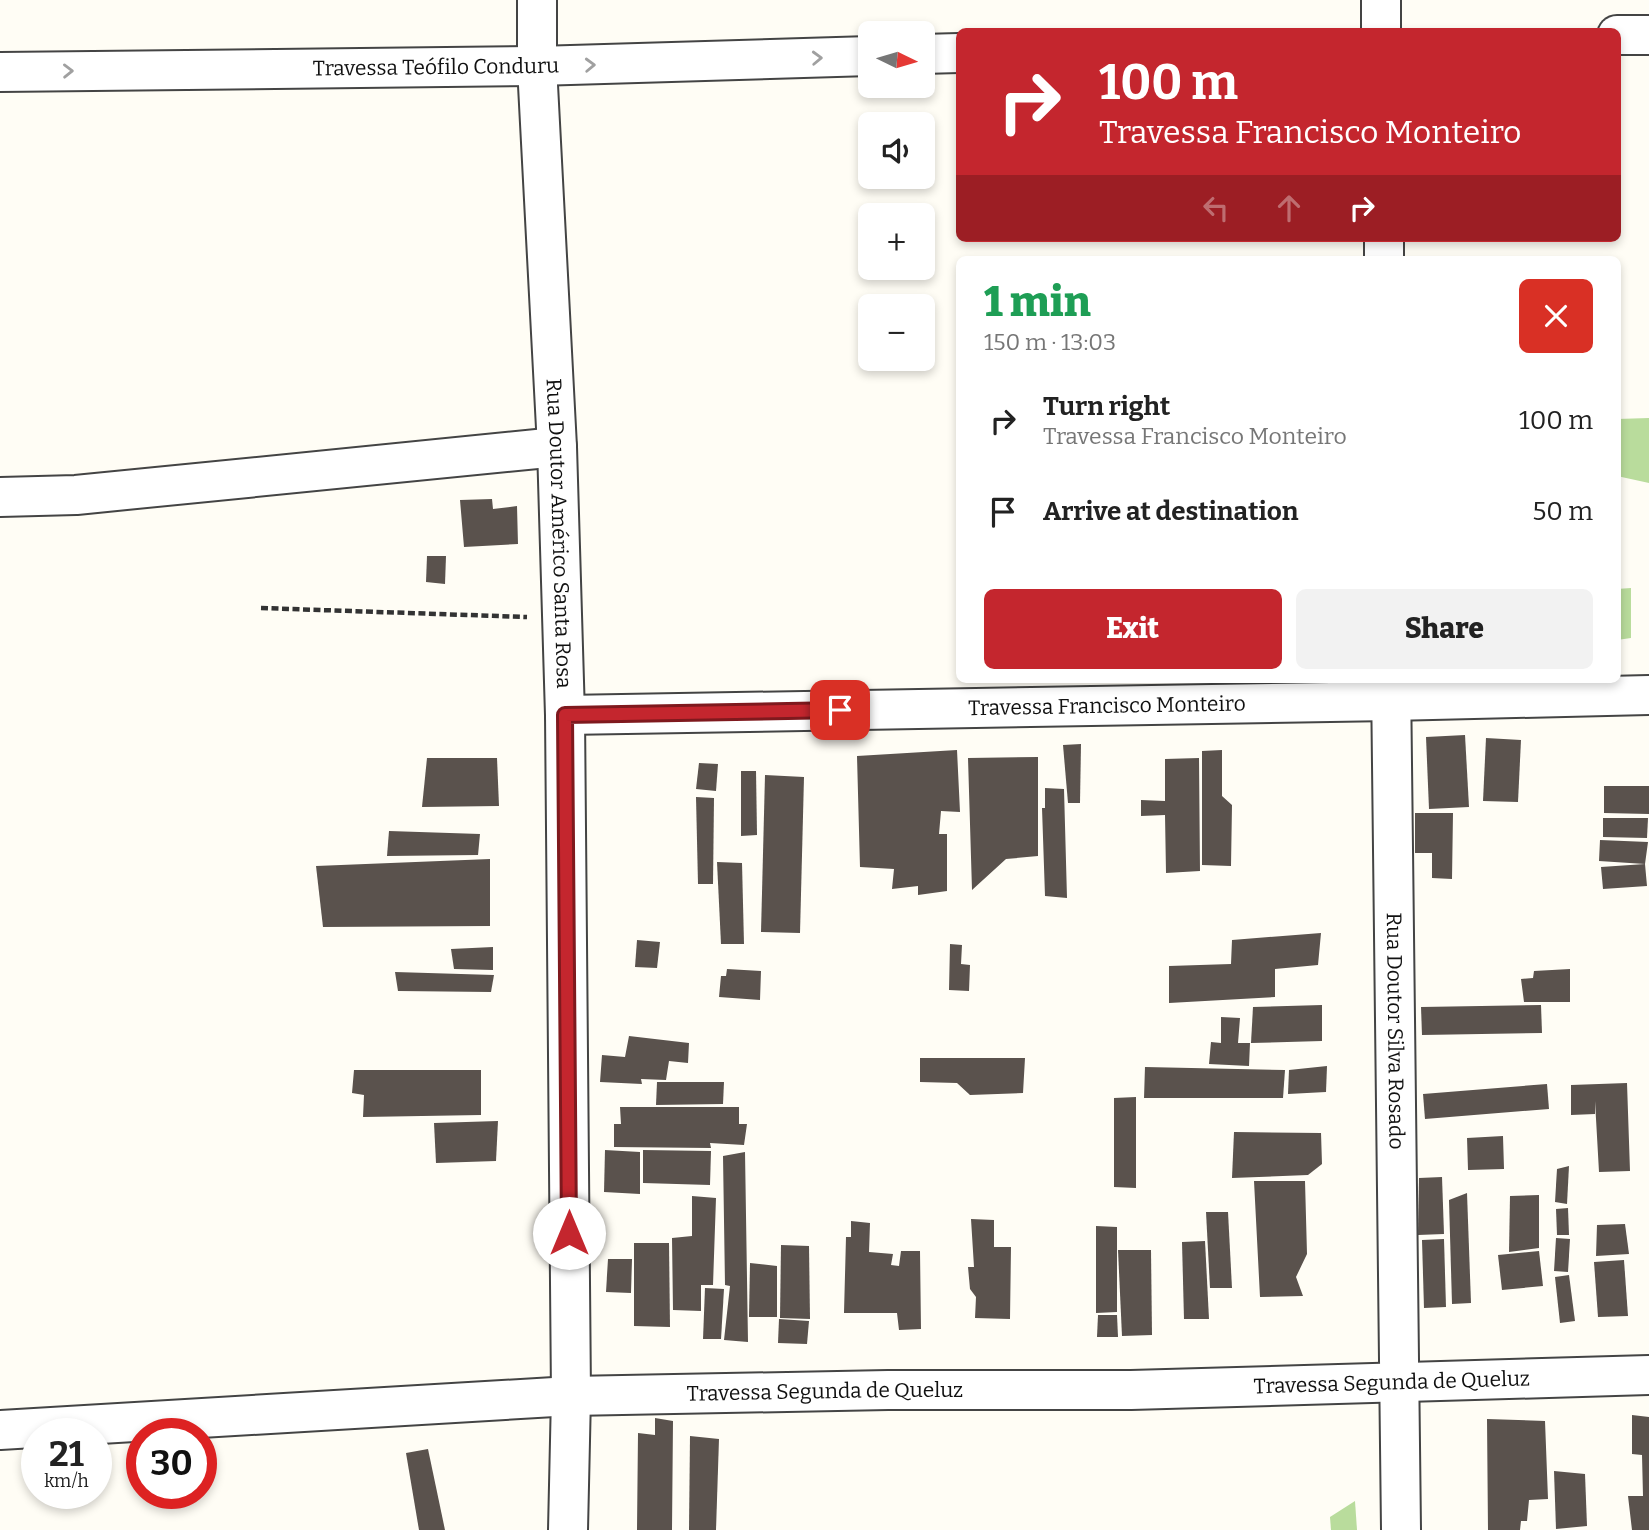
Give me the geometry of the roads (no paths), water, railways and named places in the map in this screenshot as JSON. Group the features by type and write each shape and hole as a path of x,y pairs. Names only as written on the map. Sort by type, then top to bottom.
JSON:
{"street":[{"name":"Rua Doutor Américo Santa Rosa","path":"537,0 537,66 557,447 565,715 570,1396 568,1530"},
{"path":"1381,0 1381,28"},
{"path":"1621,36 1649,35"},
{"path":"935,54 956,53"},
{"name":"Travessa Teófilo Conduru","path":"0,72 537,66 858,56"},
{"path":"0,497 76,495 557,447"},
{"name":"Travessa Francisco Monteiro","path":"565,715 1391,690 1649,695"},
{"name":"Rua Doutor Silva Rosado","path":"1391,690 1401,1530"},
{"name":"Travessa Segunda de Queluz","path":"0,1430 570,1396 888,1390 1131,1390 1649,1375"}]}
